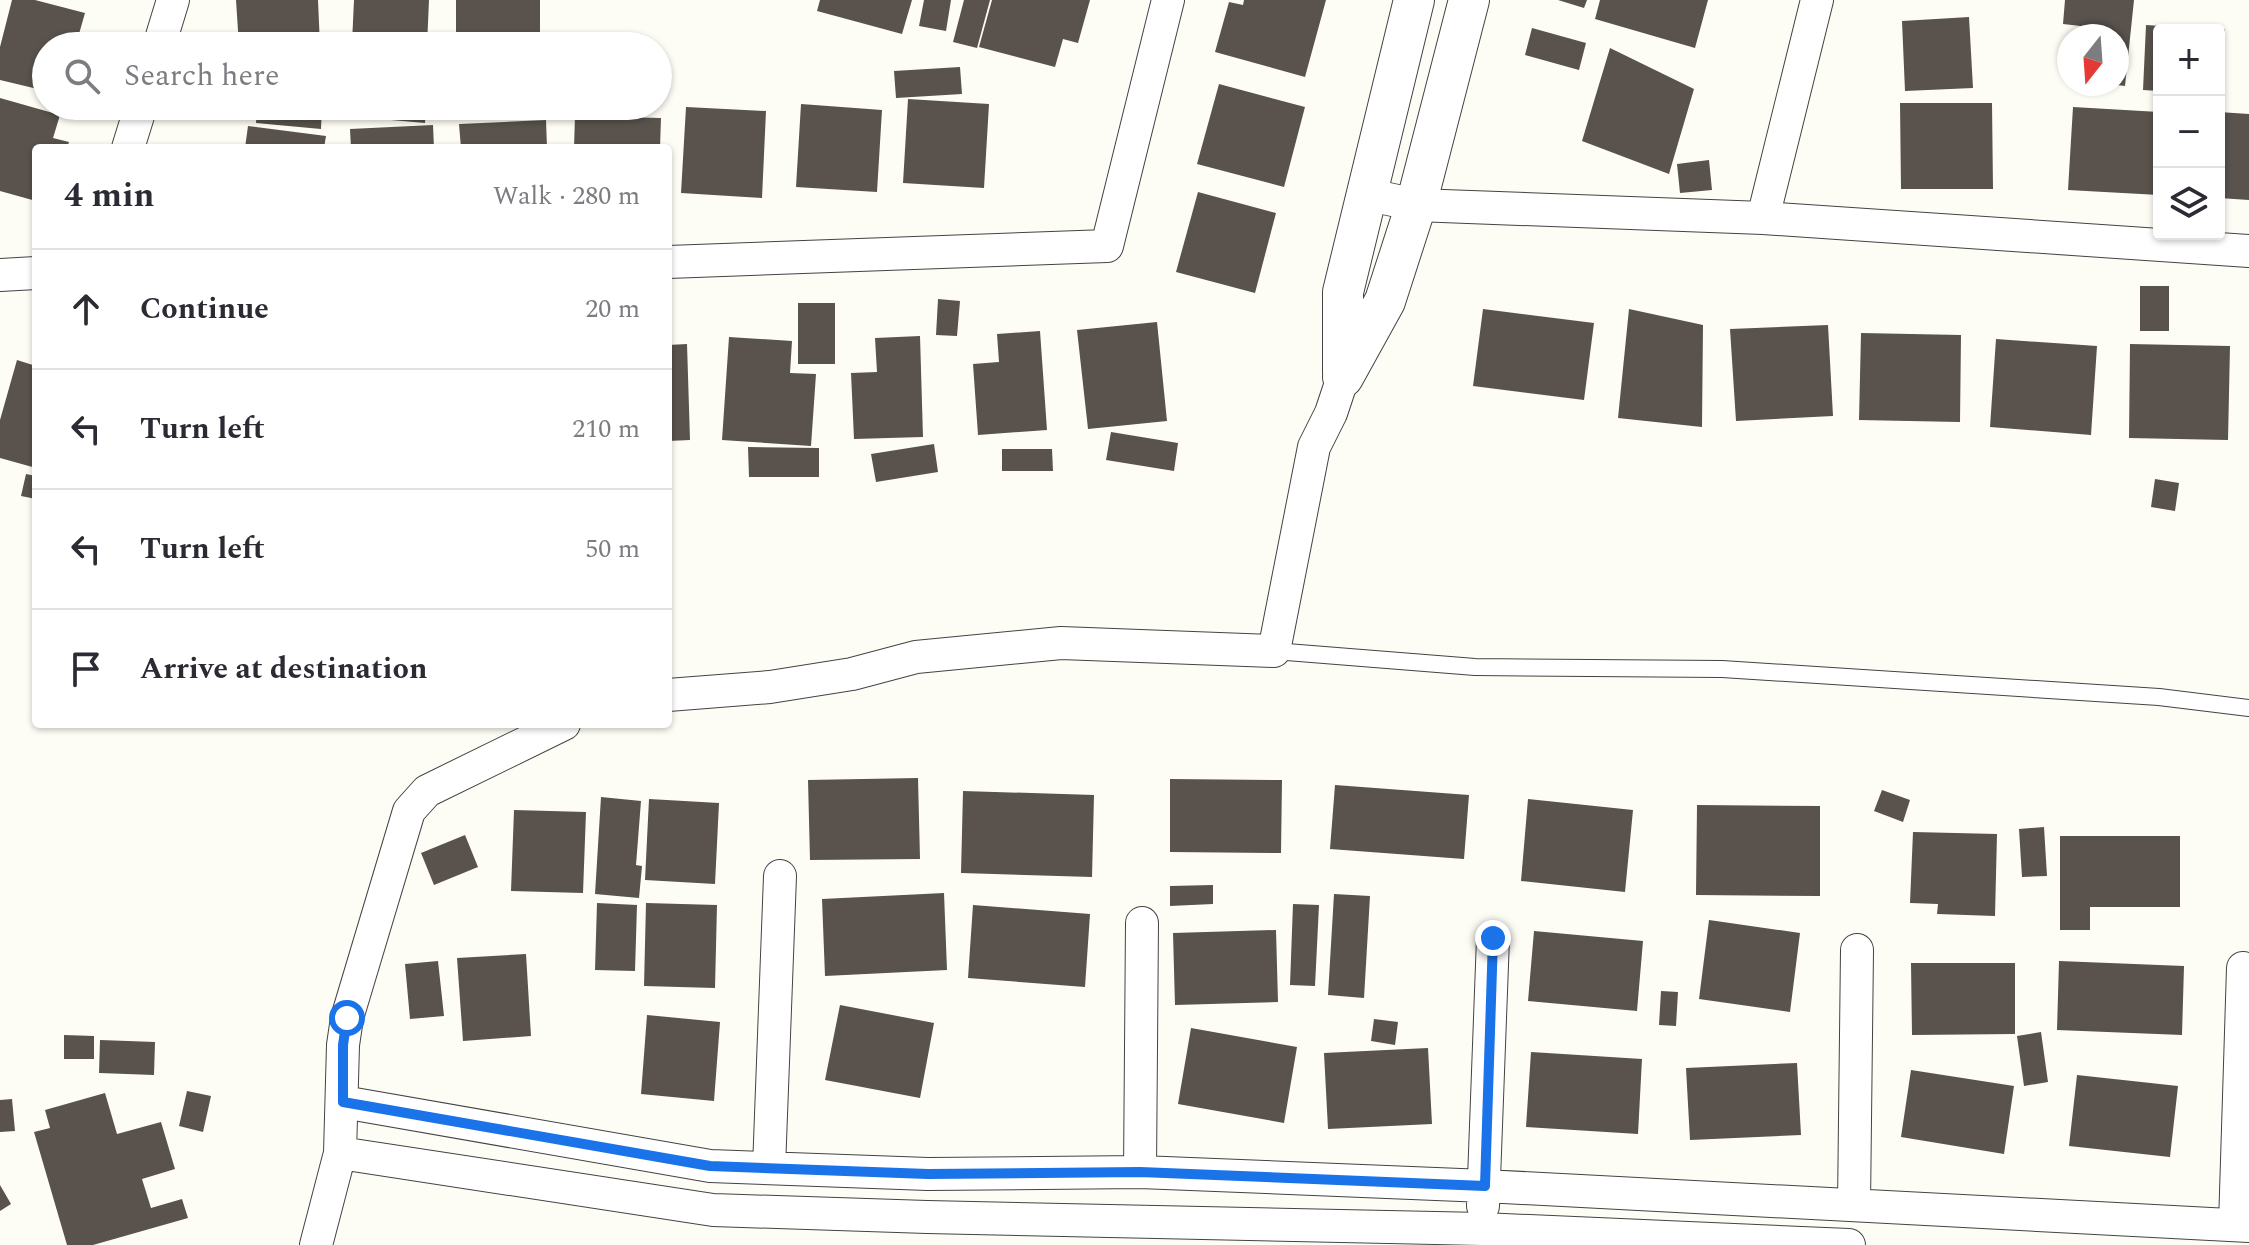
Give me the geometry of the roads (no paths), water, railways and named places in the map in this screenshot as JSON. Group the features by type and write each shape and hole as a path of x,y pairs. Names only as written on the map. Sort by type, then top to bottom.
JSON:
{"street":[{"path":"163,32 173,0"},
{"path":"672,262 1107,246 1168,0"},
{"path":"1343,377 1343,292 1414,0"},
{"path":"672,695 770,687 852,674 916,657 1061,643 1274,651 1314,447 1331,413 1343,377 1385,301 1416,205 1469,0"},
{"path":"1763,218 1817,0"},
{"path":"129,144 137,120"},
{"path":"1365,194 1416,205 1763,218 2249,251"},
{"path":"0,275 32,273"},
{"path":"316,1245 340,1153 343,1045 347,1018 409,811 427,791 556,728"},
{"path":"769,1168 780,876"},
{"path":"1140,1172 1142,923"},
{"path":"1482,1229 1493,938"},
{"path":"1854,1205 1857,950"},
{"path":"343,1102 710,1166 928,1174 1140,1172 1485,1186 1854,1205 2001,1230 2242,1226 2243,968"},
{"path":"340,1153 713,1210 925,1231 1482,1229 1691,1241 1849,1245"},
{"path":"925,1231 928,1174"},
{"path":"1691,1241 1700,1197"}],"lane":[{"path":"1274,651 1475,667 1722,669 2159,697 2249,708"}]}
